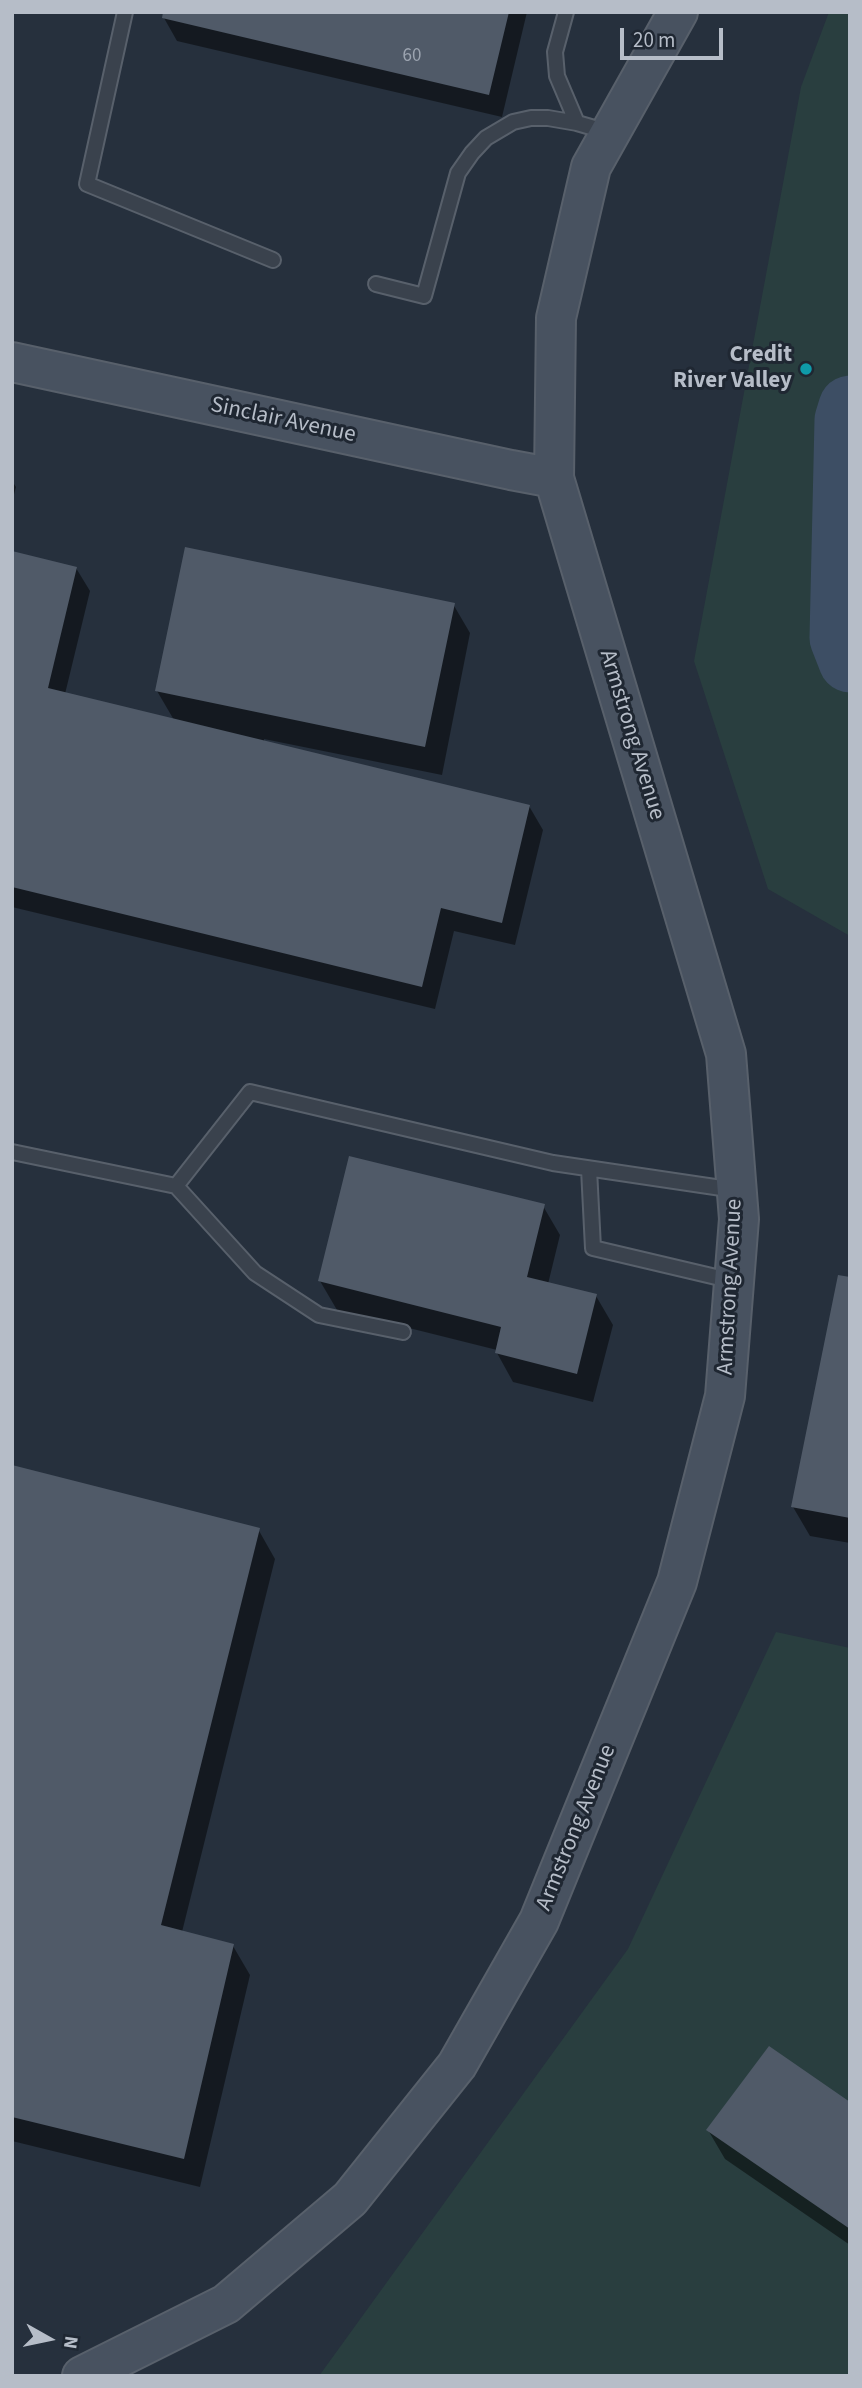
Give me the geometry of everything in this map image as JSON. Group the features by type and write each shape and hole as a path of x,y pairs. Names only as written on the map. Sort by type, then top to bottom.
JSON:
{"street":[{"name":"Armstrong Avenue","path":"82,2376 226,2304 350,2199 457,2065 540,1921 677,1582 725,1396 739,1219 726,1054 554,478 556,318 591,167 593,128 677,12"},
{"name":"Sinclair Avenue","path":"12,362 554,478"}],"lane":[{"path":"125,12 87,184 273,260"},
{"path":"566,12 555,52 556,76 593,128"},
{"path":"376,284 424,296 458,173 486,138 513,122 531,118 548,118 593,128"},
{"path":"176,1186 250,1092 541,1160 737,1191"},
{"path":"12,1152 176,1186 254,1273 319,1315 403,1332"},
{"path":"589,1169 593,1248 734,1282"}],"green space":[{"path":"829,12 850,12 850,936 768,889 694,661 801,87"},
{"path":"776,1632 850,1648 850,2376 319,2376 628,1949"}],"building":[{"path":"163,12 509,12 489,95 162,18"},
{"path":"185,547 455,603 425,747 155,691"},
{"path":"12,551 77,567 48,688 530,805 502,923 441,908 422,987 12,887"},
{"path":"349,1156 545,1204 527,1277 597,1294 577,1374 495,1353 501,1327 318,1281"},
{"path":"838,1275 850,1277 850,1518 791,1507"},
{"path":"12,1465 260,1528 161,1925 234,1944 184,2159 12,2117"},
{"path":"769,2046 850,2102 850,2229 706,2130"}],"waterway":[{"path":"850,407 846,420 841,638 850,661"}],"place":[{"name":"Credit River Valley","path":"806,369"}]}
